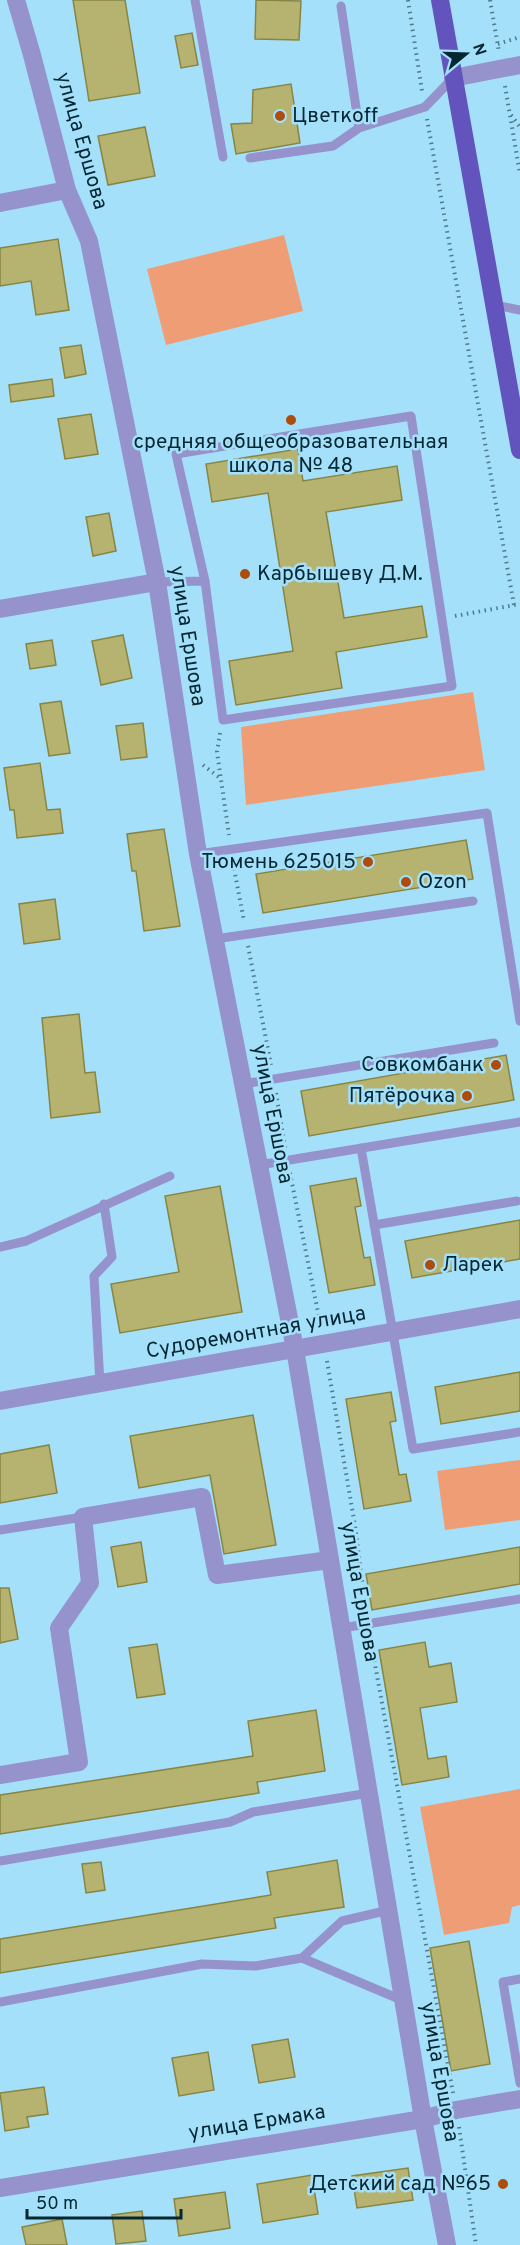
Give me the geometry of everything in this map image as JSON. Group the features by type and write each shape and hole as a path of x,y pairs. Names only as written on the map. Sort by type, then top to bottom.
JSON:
{"main road":[{"path":"440,0 520,450"}],"street":[{"name":"улица Ершова","path":"16,0 33,55 67,190 89,241 157,582 198,854 295,1349 423,2119 447,2245"},
{"path":"453,78 520,65"},
{"path":"0,203 67,190"},
{"path":"0,609 157,582"},
{"name":"Судоремонтная улица","path":"0,1401 520,1309"},
{"path":"0,1775 79,1762 59,1628 90,1582 83,1517 202,1497 217,1575 330,1560"},
{"name":"улица Ермака","path":"0,2188 423,2119 456,2110 520,2099"}],"lane":[{"path":"195,0 223,157"},
{"path":"340,6 358,128"},
{"path":"250,158 333,146 358,128 425,107 453,78"},
{"path":"495,305 520,310"},
{"path":"411,416 452,686 223,720 205,581 176,454 411,416"},
{"path":"157,582 205,581"},
{"path":"198,854 487,813 520,1021"},
{"path":"214,939 473,901"},
{"path":"243,1084 494,1043"},
{"path":"259,1165 520,1122"},
{"path":"361,1148 413,1449 520,1432"},
{"path":"0,1246 26,1241 170,1176"},
{"path":"374,1226 517,1201"},
{"path":"100,1384 94,1276 112,1257 105,1204"},
{"path":"0,1530 83,1517"},
{"path":"342,1628 520,1599"},
{"path":"0,1861 230,1822 253,1812 369,1793"},
{"path":"302,1958 342,1921 389,1910"},
{"path":"0,2002 202,1964 255,1966 302,1958 404,2001"},
{"path":"520,1979 503,1982 520,2083"},
{"path":"510,2023 520,2021"}],"path":[{"path":"408,0 514,605"},
{"path":"498,44 520,38"},
{"path":"510,113 520,126"},
{"path":"442,618 520,604"},
{"path":"223,720 216,752 231,849 287,1160 324,1344 355,1526 367,1624 456,2110 476,2245"}],"shaded area":[{"path":"284,235 303,311 166,345 147,269"},
{"path":"473,692 485,770 246,805 241,727"},
{"path":"520,1460 520,1520 445,1530 437,1471"},
{"path":"520,1789 520,1905 512,1907 509,1923 444,1935 420,1807"}],"building":[{"path":"73,0 125,0 140,93 89,101"},
{"path":"256,0 301,1 299,40 255,39"},
{"path":"192,33 198,65 181,68 175,36"},
{"path":"291,84 300,143 236,154 231,124 252,123 253,90"},
{"path":"145,127 155,176 108,185 98,136"},
{"path":"58,239 69,310 36,315 31,281 0,286 0,248"},
{"path":"81,345 86,374 65,378 60,348"},
{"path":"52,379 54,396 11,402 9,385"},
{"path":"91,414 98,454 65,459 58,419"},
{"path":"298,449 303,481 397,466 402,500 326,512 344,618 422,606 427,637 336,652 342,688 236,705 229,661 293,651 268,493 212,502 206,464"},
{"path":"109,513 116,551 93,556 86,517"},
{"path":"123,635 132,678 101,685 92,641"},
{"path":"52,640 56,665 30,669 26,644"},
{"path":"61,701 70,753 49,756 40,704"},
{"path":"143,723 147,757 121,760 116,726"},
{"path":"40,763 47,810 60,809 63,833 17,838 14,810 10,810 4,768"},
{"path":"164,829 180,926 144,931 136,871 132,871 127,834"},
{"path":"466,840 473,879 263,913 256,874"},
{"path":"55,899 60,939 24,944 19,904"},
{"path":"79,1014 85,1073 95,1072 100,1112 51,1118 42,1018"},
{"path":"506,1055 514,1100 309,1136 301,1091"},
{"path":"356,1178 361,1206 355,1207 364,1258 370,1257 375,1285 329,1293 310,1186"},
{"path":"220,1186 242,1312 120,1333 111,1284 179,1272 165,1196"},
{"path":"520,1220 520,1259 412,1278 405,1241"},
{"path":"520,1372 520,1411 441,1424 435,1387"},
{"path":"391,1392 396,1421 390,1422 399,1475 406,1474 411,1501 364,1509 346,1399"},
{"path":"253,1415 276,1545 224,1554 210,1475 139,1488 130,1436"},
{"path":"49,1445 57,1493 0,1503 0,1454"},
{"path":"141,1542 147,1582 118,1587 111,1547"},
{"path":"520,1547 520,1584 372,1610 366,1574"},
{"path":"0,1588 9,1588 18,1639 0,1643"},
{"path":"425,1642 429,1667 451,1663 457,1702 420,1708 428,1759 446,1756 449,1777 402,1785 379,1650"},
{"path":"157,1644 165,1694 137,1698 129,1648"},
{"path":"316,1710 325,1771 257,1782 259,1793 0,1834 0,1795 253,1756 248,1721"},
{"path":"337,1860 344,1907 274,1918 276,1928 0,1973 0,1939 271,1895 267,1872"},
{"path":"101,1862 105,1890 86,1893 82,1864"},
{"path":"469,1941 490,2064 451,2071 430,1948"},
{"path":"288,2039 295,2077 259,2083 252,2045"},
{"path":"208,2052 214,2090 179,2096 172,2058"},
{"path":"44,2087 48,2114 27,2117 29,2127 5,2131 0,2093"},
{"path":"408,2168 413,2200 357,2208 352,2176"},
{"path":"312,2175 318,2214 263,2223 257,2184"},
{"path":"225,2192 230,2228 179,2236 174,2199"},
{"path":"142,2211 146,2241 116,2244 112,2215"},
{"path":"62,2219 67,2245 26,2245 22,2227"}],"place":[{"name":"Цветкоff","path":"280,116"},
{"name":"средняя общеобразовательная школа № 48","path":"291,420"},
{"name":"Карбышеву Д.М.","path":"245,574"},
{"name":"Тюмень 625015","path":"368,862"},
{"name":"Ozon","path":"406,882"},
{"name":"Совкомбанк","path":"496,1065"},
{"name":"Пятёрочка","path":"467,1096"},
{"name":"Ларек","path":"430,1265"},
{"name":"Детский сад №65","path":"503,2184"}]}
